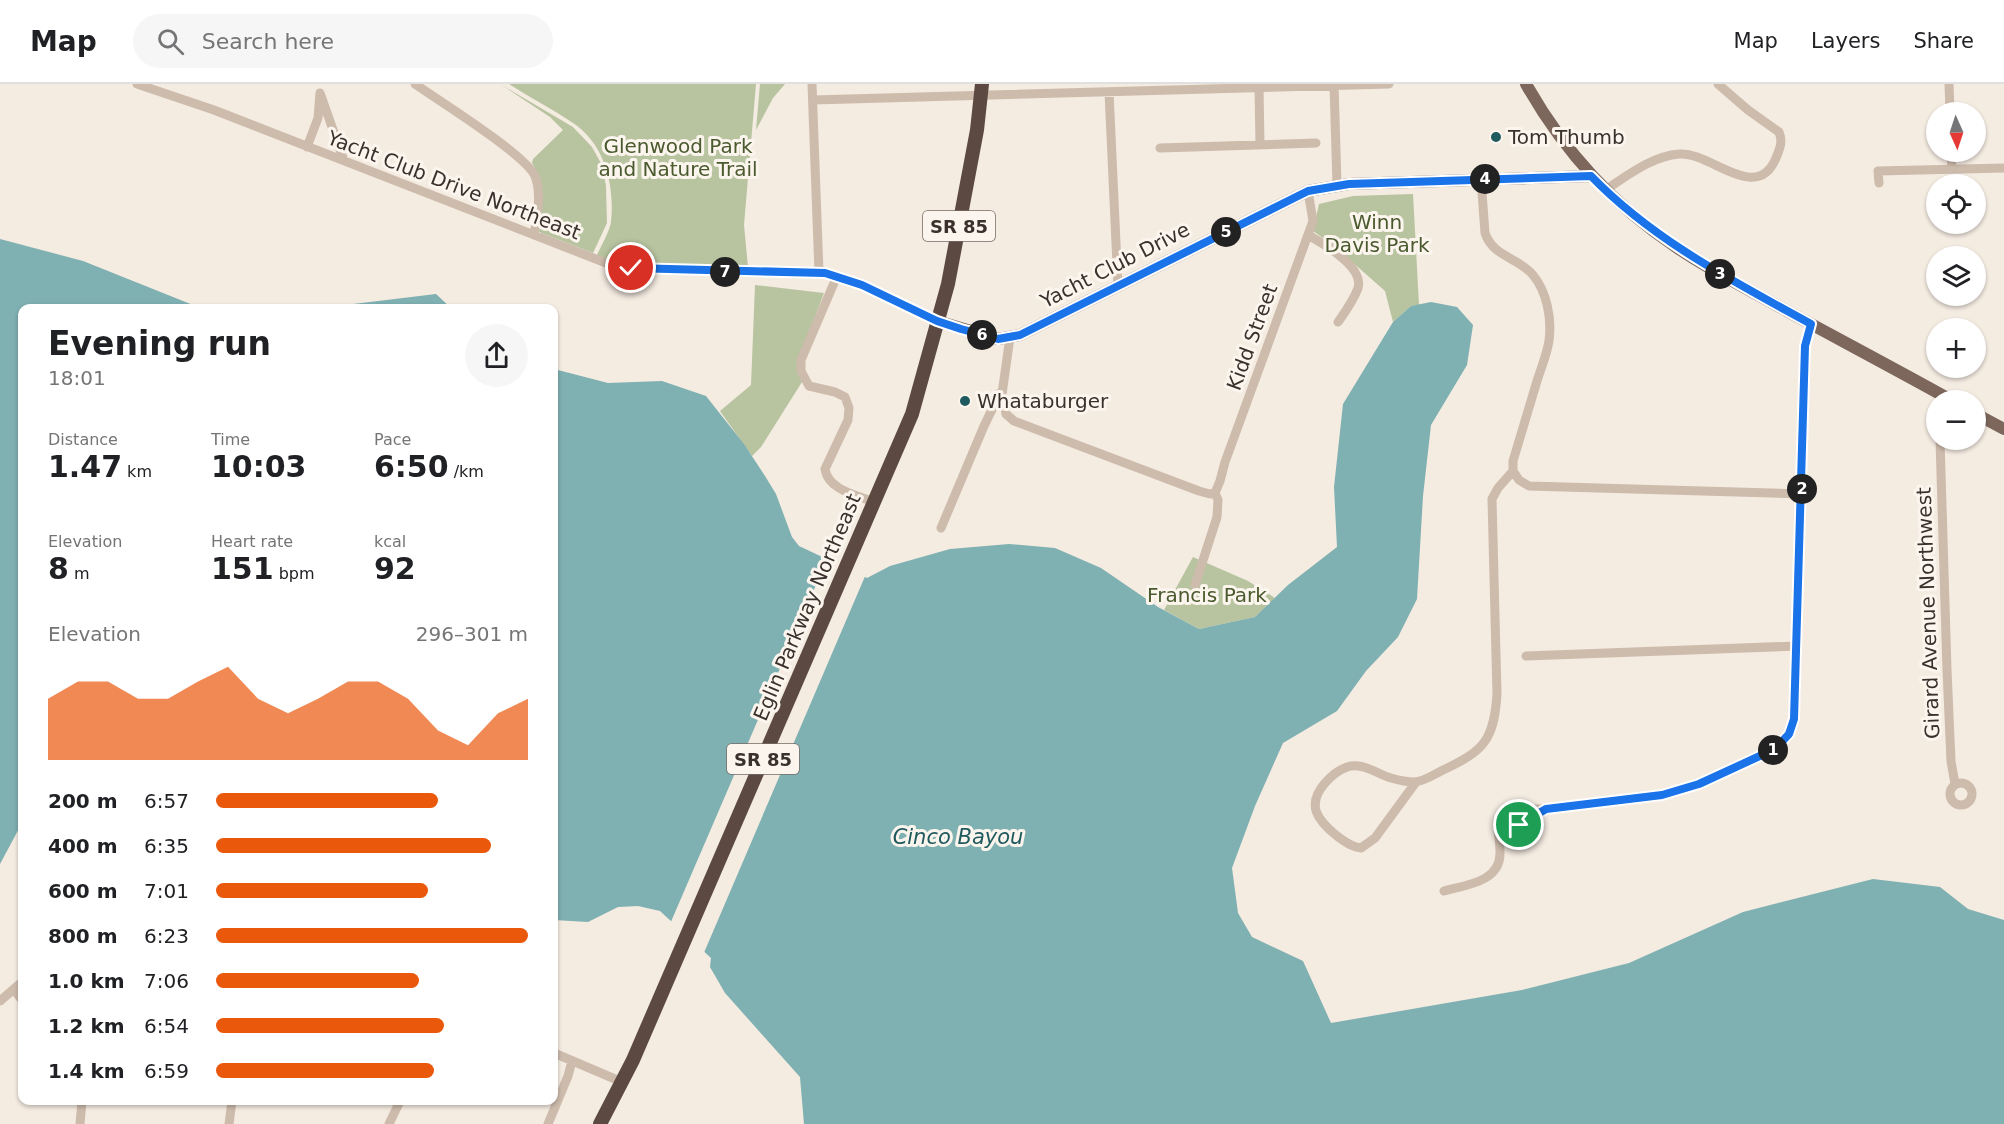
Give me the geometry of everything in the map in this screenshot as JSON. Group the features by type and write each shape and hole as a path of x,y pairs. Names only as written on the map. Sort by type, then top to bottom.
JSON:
{"highway":[{"name":"Eglin Parkway Northeast","path":"600,1124 622,1082 677,958 912,414 948,284 962,216 982,90"}],"main road":[{"path":"1526,84 1557,133 1591,176 1648,228 1677,248 1931,390"},
{"name":"Yacht Club Drive","path":"937,321 998,339 1020,335 1308,191 1337,185 1591,176"},
{"path":"1986,419 2004,429"}],"street":[{"name":"Yacht Club Drive Northeast","path":"137,84 214,110 599,261 631,268 819,273 837,276 862,285 937,321"},
{"path":"415,84 497,141 529,167 534,175 537,190 534,236"},
{"path":"812,84 819,273"},
{"path":"813,100 982,90 1109,92 1389,84"},
{"path":"1605,190 1651,163 1671,155 1696,155 1740,177 1754,177 1767,171 1775,162 1782,144 1779,132 1748,110 1718,84"},
{"path":"1949,84 1950,102"},
{"path":"1334,85 1337,185"},
{"path":"306,147 318,118 320,88"},
{"path":"320,88 344,161"},
{"path":"1259,88 1260,144"},
{"path":"1109,92 1118,286"},
{"path":"1160,148 1316,143"},
{"path":"1952,162 1952,169"},
{"path":"1879,183 1878,171 2004,168"},
{"path":"1481,179 1487,241 1494,249 1525,267 1533,276 1543,293 1550,320 1549,341 1513,461 1513,471 1519,480 1529,486 1802,494"},
{"name":"Kidd Street","path":"1195,585 1219,510 1215,493 1225,462 1313,221 1308,191"},
{"path":"1308,235 1339,255 1357,275 1356,293 1338,322"},
{"path":"837,276 801,360 801,371 809,386 835,392 845,397 849,408 848,420 825,470 826,478 832,485 874,502"},
{"path":"1444,891 1484,879 1497,868 1500,854 1498,819 1507,813 1518,809 1546,809 1676,792 1699,784 1775,749 1789,734 1794,719 1805,346 1811,324"},
{"path":"1010,337 1002,405 1006,414 1014,421 1199,491 1215,493"},
{"path":"941,528 984,426 1002,392"},
{"name":"Girard Avenue Northwest","path":"1940,450 1951,761 1955,784"},
{"path":"1416,782 1392,779 1367,768 1349,766 1337,772 1321,787 1315,801 1315,810 1330,831 1353,847 1361,848 1375,838 1416,782 1457,764 1478,750 1490,735 1495,721 1497,694 1492,499 1498,488 1513,471"},
{"path":"1526,656 1797,646"},
{"path":"1512,813 1511,820 1519,825 1546,809"},
{"path":"0,1001 18,986"},
{"path":"14,990 18,995"},
{"path":"558,1055 622,1082"},
{"path":"558,1100 572,1060"},
{"path":"80,1124 82,1105"},
{"path":"229,1124 231,1105"},
{"path":"389,1124 398,1105"},
{"path":"548,1124 556,1105"}],"green space":[{"path":"500,84 573,127 592,147 602,165 606,186 607,223 593,253 539,232 542,196 539,179 532,163 533,159 563,130 550,117"},
{"name":"Glenwood Park and Nature Trail","path":"509,84 756,84 744,225 748,267 652,265 596,257 610,226 612,208 609,180 600,154 593,142 573,123"},
{"path":"760,84 785,84 773,98 756,130"},
{"name":"Winn Davis Park","path":"1413,194 1419,305 1411,306 1393,322 1385,291 1334,246 1313,231 1319,204 1353,196"},
{"path":"755,285 824,293 805,343 802,382 761,447 752,456 720,411 751,385"},
{"name":"Francis Park","path":"1193,557 1248,581 1275,598 1255,617 1199,629 1164,610"}],"water":[{"path":"0,239 83,261 190,304 18,304 18,830 0,864"},
{"path":"436,294 447,304 353,304"},
{"name":"Cinco Bayou","path":"1431,302 1457,307 1473,325 1467,365 1431,425 1423,496 1417,599 1398,637 1366,671 1337,711 1283,743 1255,806 1232,868 1238,913 1252,937 1303,961 1331,1023 1522,990 1629,963 1743,912 1873,879 1940,887 1968,909 2004,920 2004,1124 804,1124 800,1077 725,993 710,967 711,958 660,911 638,906 618,907 588,922 558,920 558,370 608,383 662,381 706,396 744,444 765,476 776,494 792,537 799,546 867,578 890,566 950,549 1009,544 1055,548 1101,568 1158,607 1199,629 1255,617 1288,585 1337,547 1334,487 1343,404 1393,322 1411,306"}],"pier":[{"path":"828,557 866,574 703,955 670,924"}],"place":[{"name":"Tom Thumb","path":"1496,137"},
{"name":"Whataburger","path":"965,401"}],"route":[{"path":"631,268 825,273 862,285 937,321 998,339 1020,335 1308,191 1337,185 1385,182 1591,176 1636,218 1677,248 1811,324 1805,346 1794,719 1789,734 1775,749 1688,789 1662,795 1546,809 1519,825"}]}
